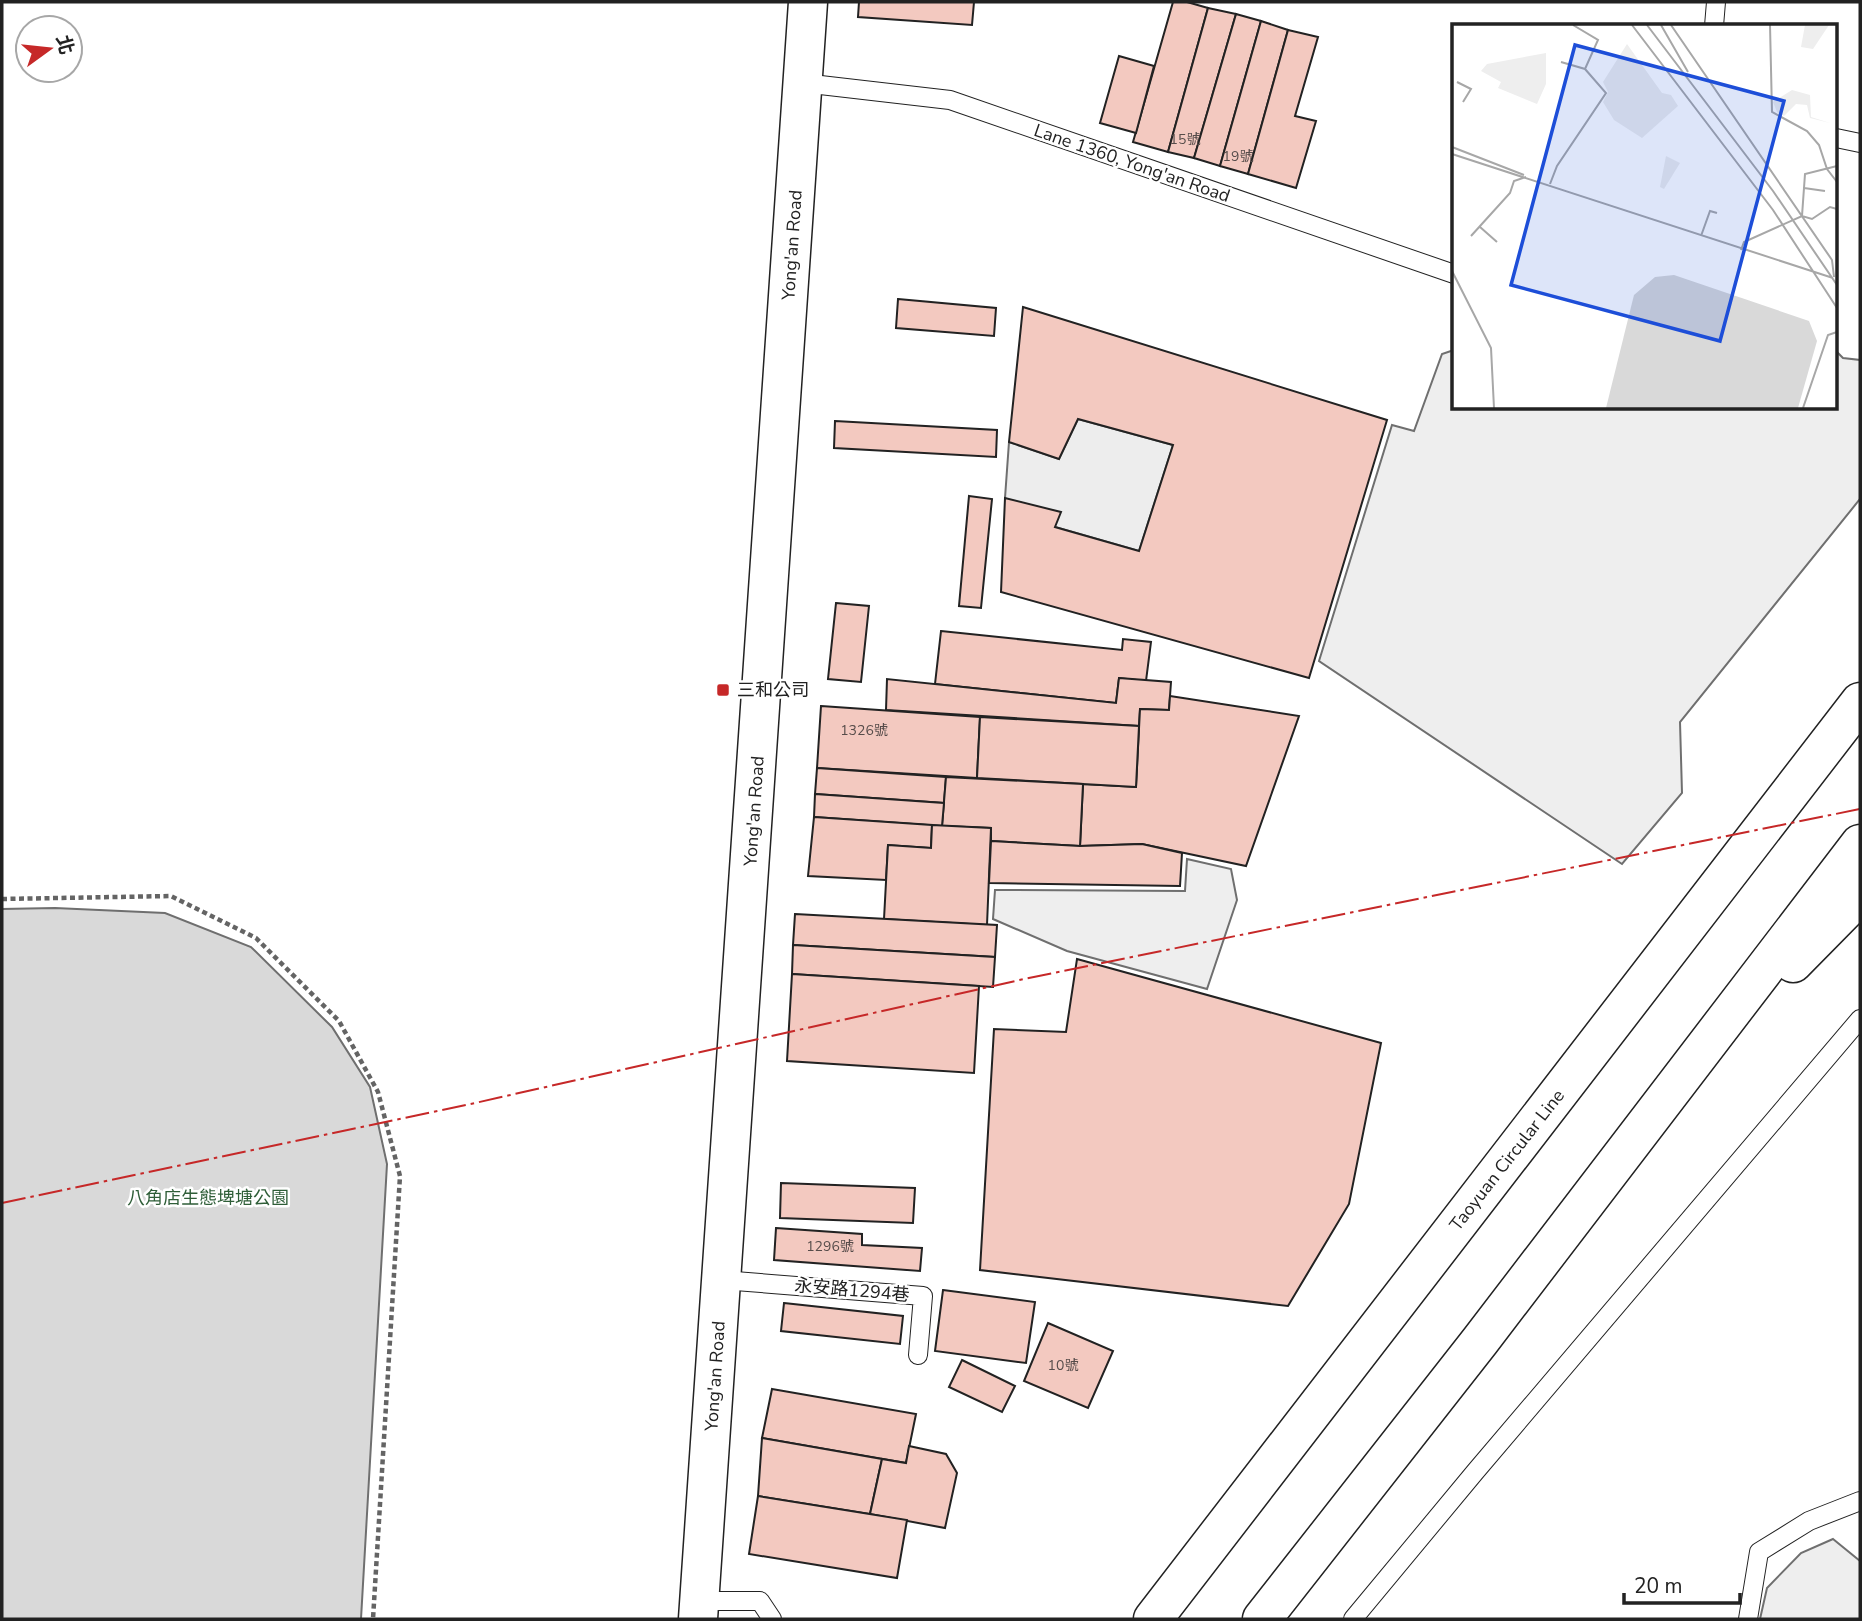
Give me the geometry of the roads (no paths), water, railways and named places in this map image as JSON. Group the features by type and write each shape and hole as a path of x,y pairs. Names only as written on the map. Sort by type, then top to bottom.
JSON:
{"main road":[{"name":"Yong'an Road","path":"699,1610 808,2"},
{"name":"Taoyuan Circular Line","path":"1153,1619 1860,702"},
{"path":"1262,1619 1480,1341 1686,1071 1837,905 1860,844"}],"lane":[{"path":"1714,24 1716,2"},
{"name":"Lane 1360, Yong'an Road","path":"803,83 950,100 1452,273"},
{"path":"1838,138 1860,143"},
{"path":"1353,1619 1860,1019"},
{"name":"永安路1294巷","path":"722,1280 923,1296 918,1355"},
{"path":"1748,1619 1759,1552 1809,1521 1860,1501"},
{"path":"699,1610 760,1601 772,1619"}],"place":[{"name":"三和公司","path":"723,690"}],"park label":[{"name":"八角店生態埤塘公園","path":"208,1198"}]}
